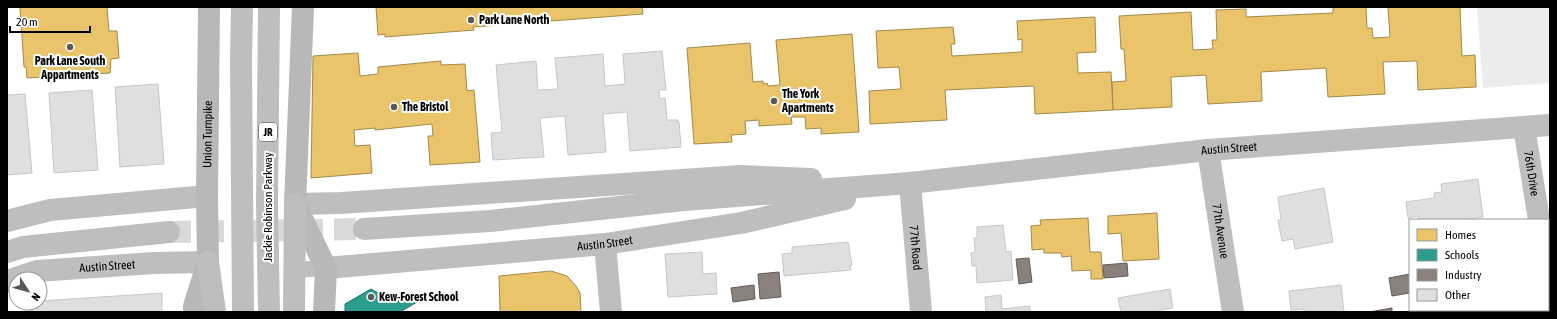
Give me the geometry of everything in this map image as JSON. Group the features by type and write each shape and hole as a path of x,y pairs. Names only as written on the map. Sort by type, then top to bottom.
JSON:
{"main road":[{"name":"Union Turnpike","path":"209,7 207,196 208,262 215,312"},
{"name":"JR","path":"242,7 241,93 243,312"},
{"name":"Jackie Robinson Parkway","path":"269,7 269,312"},
{"path":"294,312 295,204 303,7"},
{"name":"Austin Street","path":"364,229 490,221 684,200 910,183 1208,150 1550,125"},
{"name":"76th Drive","path":"1524,127 1539,219"},
{"name":"77th Avenue","path":"1208,150 1233,312"},
{"name":"Austin Street","path":"295,204 341,203 741,176 910,183"},
{"name":"Austin Street","path":"326,268 605,244 741,223 910,183"},
{"name":"77th Road","path":"910,183 921,312"},
{"path":"7,221 50,210 207,196"},
{"path":"295,204 326,268 324,312"},
{"path":"7,252 23,247 169,232"},
{"path":"605,244 611,312"},
{"name":"Union Turnpike","path":"194,312 194,306 208,262"},
{"name":"Austin Street","path":"7,280 38,271 154,263 208,262"}],"lane":[{"name":"Austin Street","path":"294,270 326,268"}],"shaded area":[{"path":"1477,7 1550,7 1550,83 1483,88"}],"building: Homes":[{"name":"Park Lane South Appartments","path":"20,7 107,7 109,31 117,31 119,58 111,59 110,73 27,78 26,67 24,67"},
{"name":"Park Lane North","path":"376,7 642,7 643,14 473,27 474,30 385,37 385,34 378,35"},
{"path":"1333,7 1366,7 1367,28 1372,28 1373,38 1390,37 1388,7 1460,7 1462,56 1475,55 1476,87 1418,90 1417,61 1383,62 1385,94 1328,97 1326,68 1261,72 1262,101 1208,104 1206,75 1171,77 1172,107 1113,110 1112,82 1126,81 1124,49 1121,49 1119,16 1191,12 1193,50 1213,49 1212,40 1217,40 1216,10 1246,9 1246,17 1333,13"},
{"path":"1095,17 1096,52 1077,53 1078,73 1111,72 1113,110 1035,114 1034,86 945,90 947,120 870,124 869,91 901,89 899,67 878,68 876,31 953,27 955,44 951,44 952,56 1022,52 1022,39 1018,40 1017,21"},
{"name":"The York Apartments","path":"852,34 859,132 821,134 821,128 806,129 805,117 791,117 792,124 759,126 759,120 745,121 746,134 731,135 732,142 694,144 687,48 750,43 753,82 763,81 763,84 767,83 768,86 780,85 776,40"},
{"name":"The Bristol","path":"358,53 360,76 378,74 378,67 441,61 441,65 465,64 467,91 474,90 480,162 430,165 428,136 433,136 432,124 375,130 375,128 354,130 355,146 370,145 372,173 311,178 313,56"},
{"path":"1157,213 1159,259 1123,261 1121,233 1108,234 1108,216"},
{"path":"1088,218 1090,252 1101,252 1103,279 1091,279 1091,270 1072,271 1071,256 1062,257 1061,253 1044,253 1044,249 1032,250 1031,226 1041,225 1040,220"},
{"path":"551,271 567,276 576,286 580,293 581,312 500,312 499,276"},
{"path":"1490,311 1491,312 1432,312"}],"building: Schools":[{"name":"Kew-Forest School","path":"371,289 394,302 412,292 417,302 400,312 345,312 345,304"}],"building: Industry":[{"path":"1029,258 1032,282 1019,284 1016,259"},
{"path":"1127,263 1128,276 1104,278 1103,265"},
{"path":"779,272 781,297 760,299 758,274"},
{"path":"1409,274 1409,293 1392,296 1389,278"},
{"path":"754,285 755,299 733,302 731,288"},
{"path":"1392,308 1392,312 1369,312"}],"building: Other":[{"path":"662,51 666,90 659,90 660,99 665,98 667,120 678,120 678,123 679,122 681,147 630,151 627,112 603,114 606,152 568,155 565,116 540,118 544,157 493,160 491,133 502,132 496,65 536,61 538,90 558,89 555,58 603,54 605,86 625,84 623,54"},
{"path":"158,84 164,164 120,167 115,87"},
{"path":"92,90 98,170 54,173 49,93"},
{"path":"25,94 32,173 7,175 7,95"},
{"path":"1478,179 1483,217 1468,219 1419,219 1418,216 1408,218 1406,202 1434,198 1434,193 1442,192 1441,184"},
{"path":"1324,188 1333,242 1295,249 1293,239 1282,241 1278,220 1281,220 1278,197"},
{"path":"1003,225 1006,252 1011,251 1013,280 977,283 976,266 972,266 971,253 975,252 974,238 977,238 977,227"},
{"path":"848,242 852,265 850,265 851,270 784,276 782,254 792,253 792,247"},
{"path":"702,252 703,274 716,273 717,294 668,297 665,254"},
{"path":"1341,285 1344,312 1304,312 1304,309 1291,310 1289,291"},
{"path":"1170,289 1173,308 1160,310 1160,312 1121,312 1118,298"},
{"path":"162,293 162,311 28,312 48,311 48,300"},
{"path":"1001,295 1002,309 1030,306 1030,312 986,312 985,297"}],"tunnel":[{"path":"169,232 364,229"}],"place":[{"name":"Park Lane North","path":"471,20"},
{"name":"Park Lane South Appartments","path":"70,47"},
{"name":"The York Apartments","path":"774,101"},
{"name":"The Bristol","path":"394,107"},
{"name":"Kew-Forest School","path":"371,297"}]}
